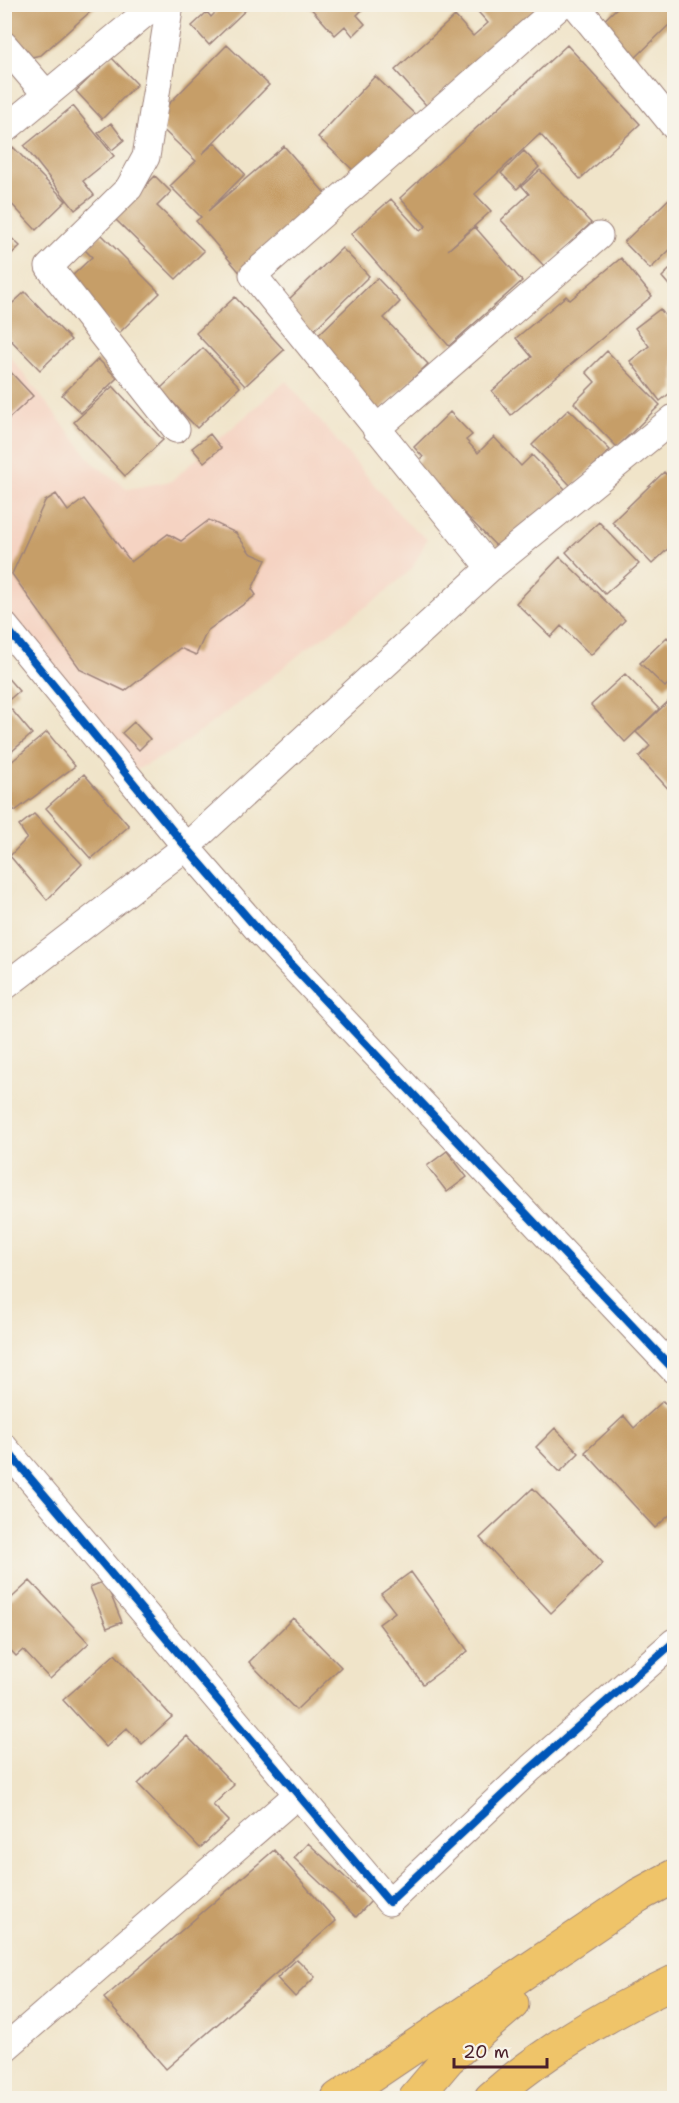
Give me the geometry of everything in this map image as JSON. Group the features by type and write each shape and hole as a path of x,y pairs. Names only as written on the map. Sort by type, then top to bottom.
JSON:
{"main road":[{"path":"338,2098 639,1895 675,1876"},
{"path":"415,2098 448,2059 639,1895"},
{"path":"491,2098 521,2072 624,2006 675,1982"}],"street":[{"path":"4,130 156,4"},
{"path":"170,4 146,157 129,188 49,267 176,429"},
{"path":"490,568 253,274 562,4"},
{"path":"575,4 675,126"},
{"path":"4,45 46,94"},
{"path":"376,429 599,236"},
{"path":"4,987 186,848 490,568 675,418"},
{"path":"4,625 186,848 260,932 675,1370"},
{"path":"4,1447 389,1902 531,1768 675,1642"},
{"path":"4,2049 298,1794"}],"shaded area":[{"path":"4,349 94,464 128,489 171,481 286,381 406,522 427,539 412,569 377,599 306,649 251,694 175,750 134,771 5,611"}],"building":[{"path":"4,4 99,4 41,55 32,57 4,25"},
{"path":"224,4 252,4 209,45 192,26 207,12 211,17"},
{"path":"307,4 368,4 357,15 365,24 353,36 345,26 335,35"},
{"path":"471,4 550,4 440,121 395,70 455,16 473,36 488,23"},
{"path":"621,4 674,4 674,20 628,65 594,30"},
{"path":"227,45 269,85 202,154 215,143 245,174 208,211 284,146 336,206 248,282 196,221 201,217 170,186 196,161 153,120"},
{"path":"567,45 640,124 580,179 540,134 475,194 491,211 448,250 475,227 522,281 449,346 351,234 391,199 420,231 426,226 400,198"},
{"path":"111,57 137,84 102,119 76,91"},
{"path":"375,76 428,127 371,187 318,137"},
{"path":"73,106 114,156 83,181 94,195 75,210 24,146"},
{"path":"111,123 124,140 112,150 98,133"},
{"path":"13,147 66,201 36,230 5,197 5,155"},
{"path":"524,151 539,167 517,189 501,173"},
{"path":"540,170 591,223 545,267 501,220 529,194 522,186"},
{"path":"155,176 171,192 157,206 204,251 176,279 114,218"},
{"path":"674,194 674,246 650,269 624,242"},
{"path":"4,231 20,246 4,261"},
{"path":"101,234 160,293 119,333 67,281 92,257 85,250"},
{"path":"342,248 369,276 309,335 282,306"},
{"path":"621,258 652,296 511,415 492,391 532,357 516,338 566,296 570,300"},
{"path":"674,265 674,291 662,277"},
{"path":"377,278 400,302 384,318 428,364 373,417 306,347"},
{"path":"25,292 71,340 40,370 4,333 4,311"},
{"path":"235,297 284,350 245,386 196,333"},
{"path":"660,309 674,327 674,390 660,401 630,361 649,346 635,328"},
{"path":"203,348 240,387 197,428 160,389"},
{"path":"607,351 660,405 617,447 574,403 595,382 586,372"},
{"path":"98,359 117,378 81,413 62,395"},
{"path":"4,365 33,396 4,423"},
{"path":"113,386 163,440 125,476 74,422"},
{"path":"569,409 610,450 572,487 532,445"},
{"path":"450,412 472,435 466,440 478,453 494,437 521,466 532,455 567,491 503,553 465,514 461,517 413,467 423,457 414,447"},
{"path":"210,434 221,448 204,462 192,448"},
{"path":"664,472 674,483 674,543 652,564 612,522"},
{"path":"56,494 68,511 84,499 131,562 168,534 181,541 209,520 236,533 250,553 266,560 252,589 256,595 207,631 196,655 180,648 125,691 81,670 12,574 45,501"},
{"path":"599,522 639,564 605,594 566,552"},
{"path":"560,557 625,620 591,655 561,626 551,637 516,603"},
{"path":"667,637 674,645 674,678 665,687 640,663"},
{"path":"4,674 19,691 4,704"},
{"path":"625,674 659,709 625,742 591,705"},
{"path":"674,696 674,795 639,757 650,746 636,732"},
{"path":"11,709 32,734 4,758 4,714"},
{"path":"134,722 150,739 139,750 122,733"},
{"path":"47,732 75,766 15,811 4,798 4,768"},
{"path":"84,774 129,826 91,859 46,808"},
{"path":"34,814 82,864 47,900 10,856 27,838 19,826"},
{"path":"447,1151 467,1177 447,1192 427,1166"},
{"path":"663,1401 674,1413 674,1511 655,1528 585,1452 624,1416 634,1428"},
{"path":"555,1428 579,1453 560,1472 536,1447"},
{"path":"533,1488 603,1563 551,1613 480,1538"},
{"path":"411,1572 468,1651 423,1684 379,1624 395,1612 381,1594"},
{"path":"30,1581 89,1643 50,1679 23,1650 16,1656 4,1643 4,1605"},
{"path":"105,1581 122,1622 107,1628 90,1587"},
{"path":"293,1618 341,1667 296,1710 249,1662"},
{"path":"115,1654 172,1717 142,1744 127,1728 106,1747 63,1700"},
{"path":"187,1736 234,1785 213,1805 229,1821 200,1848 138,1784"},
{"path":"308,1843 371,1901 356,1917 294,1858"},
{"path":"274,1850 336,1921 166,2069 104,1998"},
{"path":"297,1959 315,1977 295,1997 277,1978"}],"cycle path":[{"path":"4,625 186,847 260,932 674,1370"},
{"path":"4,1447 389,1902 531,1768 674,1642"}]}
